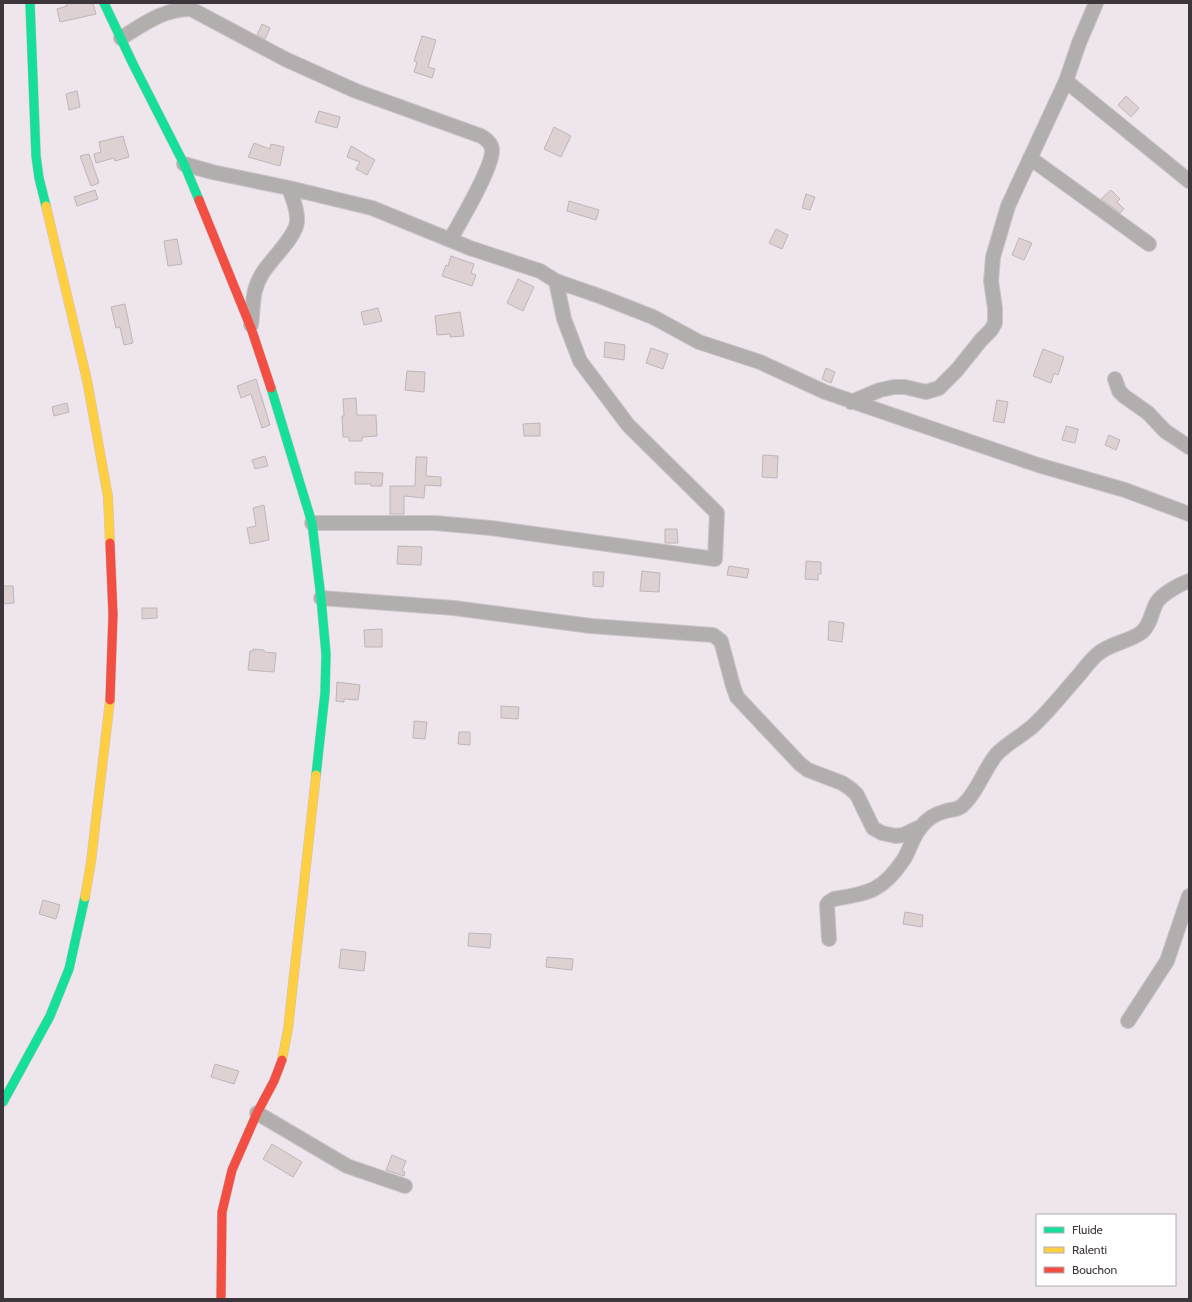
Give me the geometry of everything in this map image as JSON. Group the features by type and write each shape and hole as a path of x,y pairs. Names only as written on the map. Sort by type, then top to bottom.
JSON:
{"street":[{"path":"3,1102 50,1016 69,969 81,918 91,862 111,694 113,615 108,496 87,380 39,178 36,156 30,3"},
{"path":"104,3 120,38 184,164 251,328 312,523 321,598 326,654 325,693 288,1029 283,1058 232,1170 222,1212 221,1299"},
{"path":"851,402 880,390 905,387 926,392 939,388 957,370 981,340 992,330 995,323 995,308 991,281 993,257 1008,206 1066,81 1079,43 1096,3"},
{"path":"120,38 166,13 178,9 191,9 285,59 349,88 487,139 492,146 492,151 485,173 450,240"},
{"path":"1066,81 1189,180"},
{"path":"1030,158 1149,244"},
{"path":"184,164 212,172 289,188 372,208 470,248 533,268 548,275 556,281 653,317 699,342 760,362 825,392 851,402 1038,465 1125,490 1189,514"},
{"path":"251,328 253,295 256,286 262,274 291,236 297,222 296,212 289,188"},
{"path":"312,523 435,523 459,525 491,528 715,559 717,513 628,425 580,361 564,319 556,281"},
{"path":"1115,379 1124,396 1148,413 1166,431 1189,447"},
{"path":"321,598 454,608 591,626 713,635 721,641 733,686 738,697 800,764 808,770 842,783 851,789 857,795 873,828 882,833 896,836 903,835 920,827 933,816 946,811 958,810 966,802 995,756 1033,725 1098,653 1133,638 1143,631 1149,623 1156,602 1173,588 1189,581"},
{"path":"829,940 827,905 829,902 834,898 868,892 878,888 886,881 904,859 920,827"},
{"path":"1128,1021 1167,961 1189,896"},
{"path":"257,1113 347,1166 404,1186"}],"building":[{"path":"66,3 93,3 96,14 60,22 57,9 67,6"},
{"path":"262,24 270,28 265,39 257,35"},
{"path":"422,36 436,40 428,67 435,69 432,78 414,72 417,62 414,61"},
{"path":"77,91 80,107 69,110 66,94"},
{"path":"1126,96 1139,108 1131,117 1118,105"},
{"path":"319,111 340,117 337,128 315,122"},
{"path":"554,127 571,136 561,157 544,149"},
{"path":"123,136 129,157 115,161 114,158 96,163 94,154 101,152 99,142"},
{"path":"254,143 270,149 271,144 284,147 280,166 248,157"},
{"path":"351,146 375,160 367,175 356,169 360,162 347,157"},
{"path":"89,154 99,183 91,186 80,156"},
{"path":"95,190 98,199 77,206 74,197"},
{"path":"1111,190 1120,199 1117,202 1124,209 1120,213 1101,199"},
{"path":"806,194 815,197 810,210 802,208"},
{"path":"569,201 599,210 596,220 567,211"},
{"path":"776,229 788,235 782,249 769,243"},
{"path":"1019,238 1032,243 1024,260 1012,255"},
{"path":"177,239 182,264 168,266 164,241"},
{"path":"451,256 474,264 471,273 476,275 472,286 442,276 446,265 448,266"},
{"path":"518,279 534,287 523,311 507,303"},
{"path":"125,304 133,343 124,345 120,327 116,328 111,307"},
{"path":"378,308 382,321 364,325 361,312"},
{"path":"460,312 464,336 450,337 450,334 437,335 435,316"},
{"path":"605,342 625,345 624,360 604,357"},
{"path":"651,348 668,354 663,369 646,363"},
{"path":"1043,349 1064,357 1058,375 1054,373 1051,383 1033,376"},
{"path":"826,368 835,372 831,383 822,379"},
{"path":"407,371 425,372 424,392 405,390"},
{"path":"256,379 270,425 262,428 251,394 241,398 237,386"},
{"path":"356,398 357,415 376,415 377,436 362,437 362,441 349,441 349,437 343,437 343,399"},
{"path":"997,400 1008,402 1004,423 993,421"},
{"path":"67,403 69,412 54,416 52,407"},
{"path":"540,423 540,436 524,436 523,424"},
{"path":"1066,426 1078,429 1075,443 1062,440"},
{"path":"1109,435 1120,440 1116,450 1105,445"},
{"path":"763,455 778,456 777,478 762,477"},
{"path":"265,456 268,466 255,469 252,460"},
{"path":"416,457 427,457 426,476 441,477 441,486 425,485 424,498 404,496 404,514 390,514 390,486 415,486"},
{"path":"355,472 383,473 382,486 355,484"},
{"path":"264,505 269,540 250,544 247,528 256,526 253,508"},
{"path":"665,529 677,529 678,543 665,543"},
{"path":"398,546 422,547 421,565 397,564"},
{"path":"806,561 821,562 821,574 818,574 818,580 805,579"},
{"path":"729,566 749,569 747,578 727,575"},
{"path":"642,571 660,573 659,592 640,591"},
{"path":"593,572 604,572 603,587 593,586"},
{"path":"3,586 13,586 14,603 3,604"},
{"path":"142,608 157,608 157,618 142,619"},
{"path":"829,621 844,623 842,642 828,640"},
{"path":"382,629 382,647 365,647 364,630"},
{"path":"253,649 276,653 274,672 248,670 250,651 253,651"},
{"path":"337,682 360,685 358,700 344,699 344,702 336,701"},
{"path":"501,706 519,707 518,719 501,718"},
{"path":"414,721 427,722 425,739 413,738"},
{"path":"459,732 470,732 470,745 458,744"},
{"path":"43,900 60,905 56,919 39,914"},
{"path":"905,912 923,915 922,927 903,924"},
{"path":"469,933 491,934 490,948 468,946"},
{"path":"341,949 366,952 364,971 339,968"},
{"path":"547,957 573,959 572,970 546,967"},
{"path":"215,1064 239,1071 234,1084 211,1077"},
{"path":"272,1144 302,1162 293,1177 263,1159"},
{"path":"392,1155 406,1161 402,1171 405,1172 404,1176 386,1170"}],"traffic: fast":[{"path":"30,3 36,156 39,178 46,206"},
{"path":"104,3 184,164 199,200"},
{"path":"271,388 312,523 321,598 326,654 325,693 316,775"},
{"path":"3,1102 50,1016 69,969 85,897"}],"traffic: slow":[{"path":"46,206 87,380 108,497 110,543"},
{"path":"85,897 91,862 110,700"},
{"path":"282,1060 288,1029 316,775"}],"traffic: jam":[{"path":"199,200 251,328 271,388"},
{"path":"110,543 113,615 110,700"},
{"path":"221,1299 222,1212 232,1170 257,1113 274,1081 282,1060"}]}
